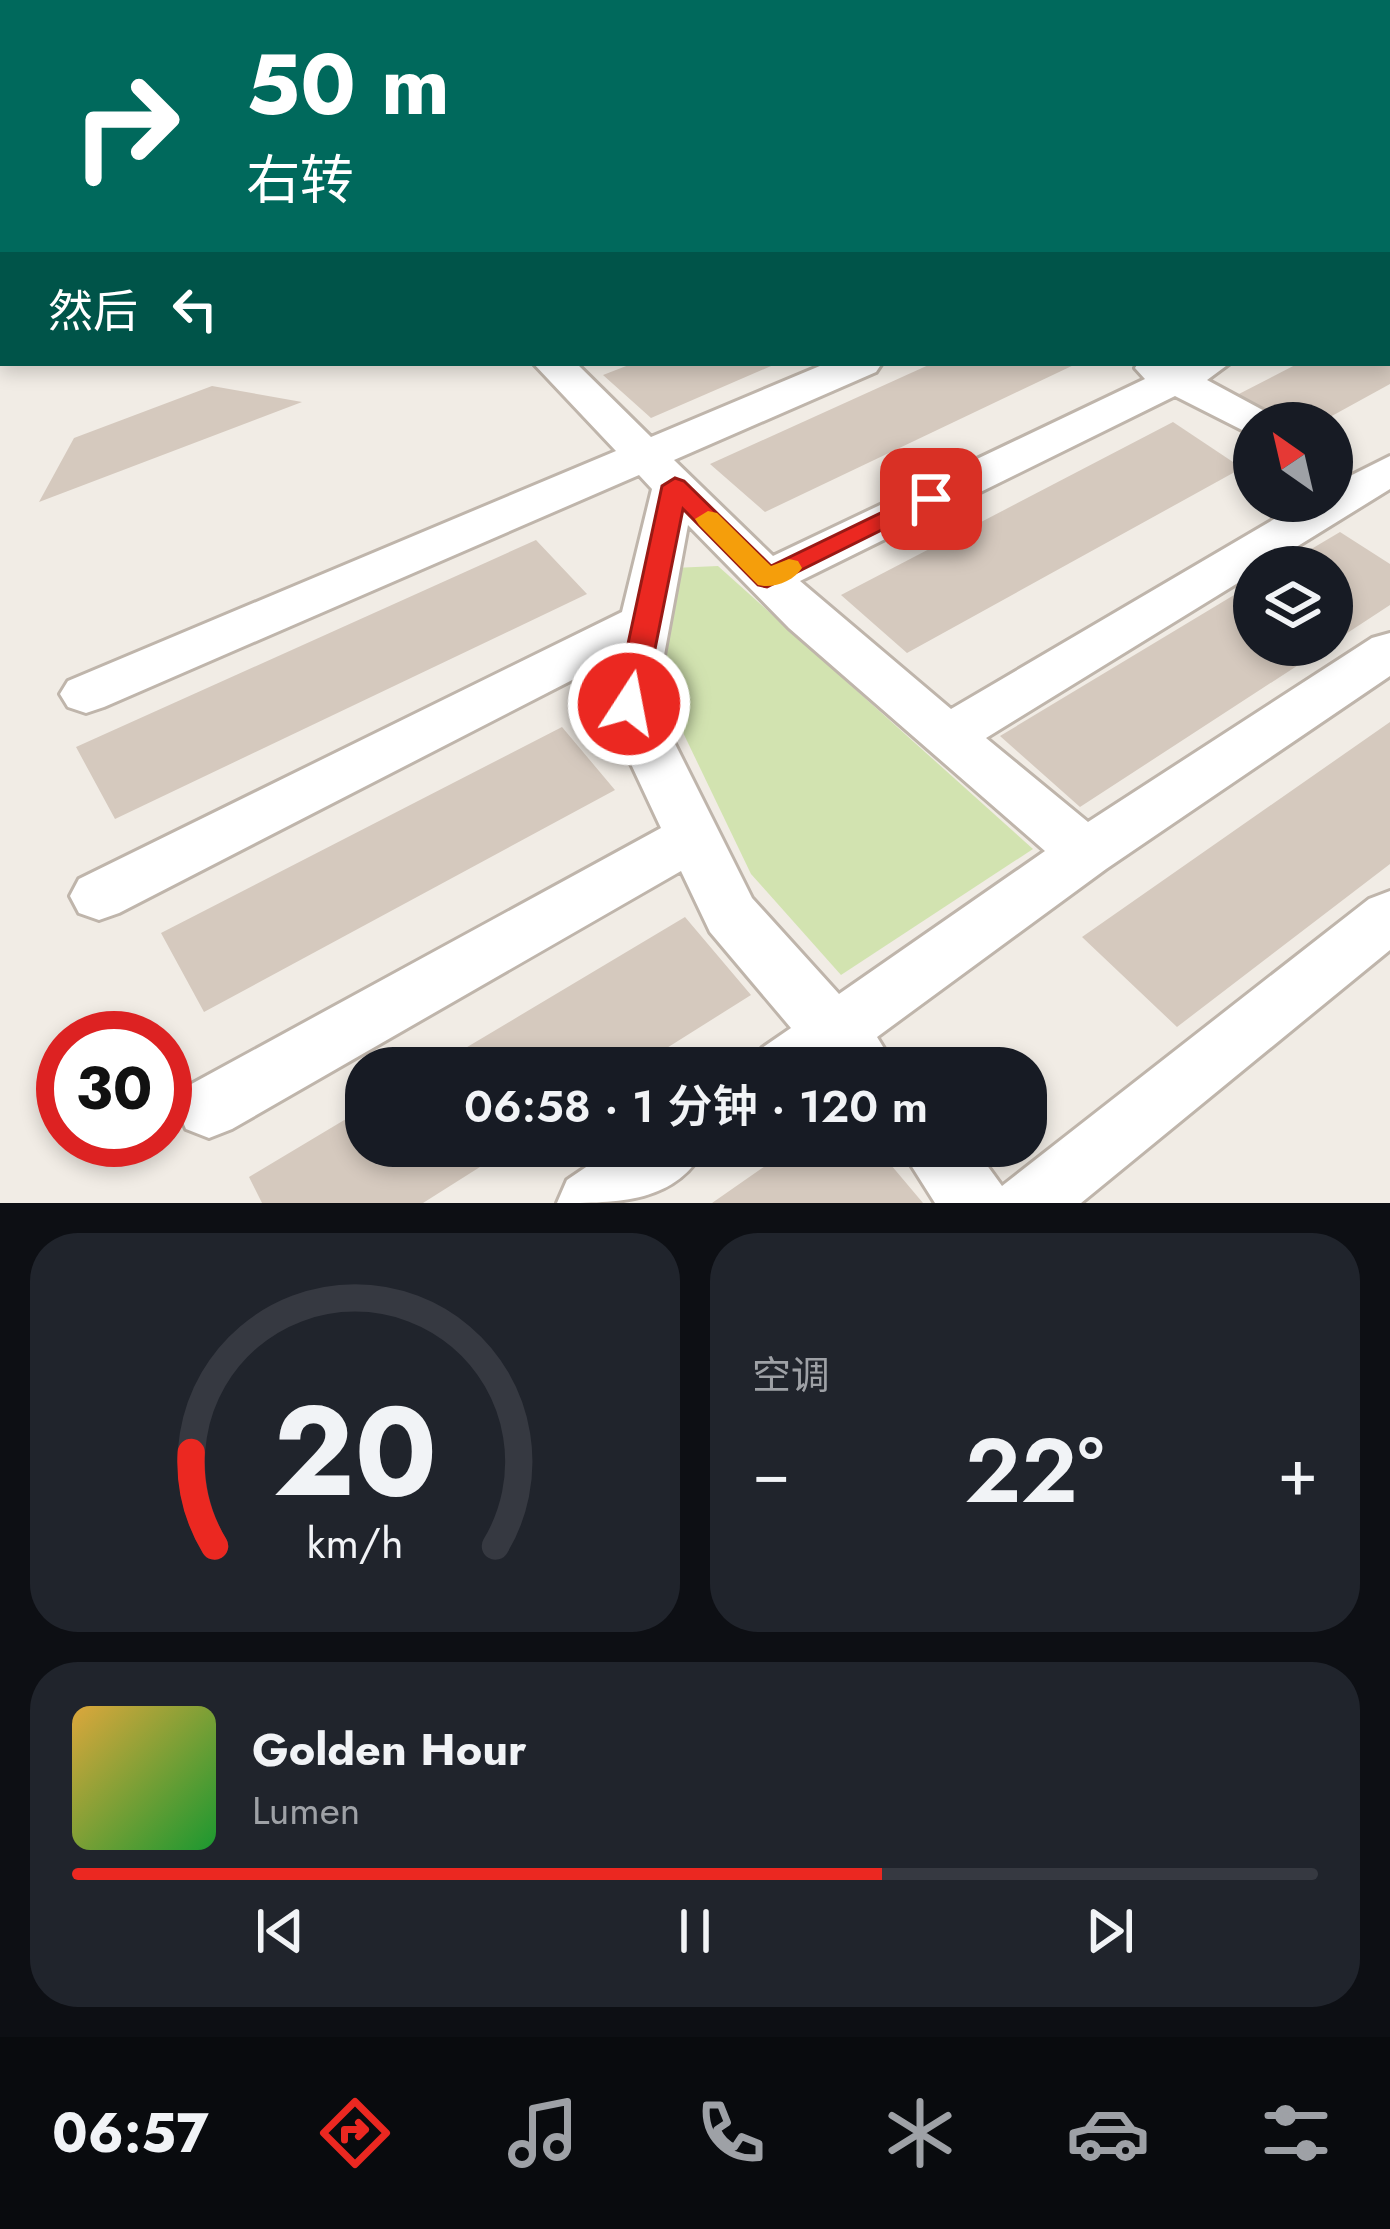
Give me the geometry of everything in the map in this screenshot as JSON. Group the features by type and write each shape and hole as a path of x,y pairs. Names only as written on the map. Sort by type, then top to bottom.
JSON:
{"street":[{"path":"561,366 767,578 1086,854"},
{"path":"86,694 660,471 856,366"},
{"path":"767,578 1177,369 1233,408"},
{"path":"660,471 645,621 629,704 731,915 846,1047"},
{"path":"948,736 1368,483"},
{"path":"99,896 645,621"},
{"path":"853,1047 1086,854 1390,651"},
{"path":"209,1108 693,837"},
{"path":"1029,1203 1390,916"},
{"path":"591,1203 643,1167"},
{"path":"948,1167 976,1203"}],"green space":[{"path":"718,566 1033,849 841,975 751,874 664,693 673,568"}],"building":[{"path":"626,366 771,366 651,418 603,375"},
{"path":"926,366 1072,366 765,512 710,464"},
{"path":"1293,366 1390,366 1390,384 1353,404 1248,402 1237,395"},
{"path":"212,386 302,402 39,502 74,438"},
{"path":"1173,422 1233,462 1233,473 907,653 841,595"},
{"path":"1340,532 1390,564 1390,605 1353,629 1353,546 1316,546"},
{"path":"536,540 587,594 115,819 76,747"},
{"path":"1233,596 1233,666 1297,666 1080,807 1000,736"},
{"path":"1390,722 1390,864 1177,1027 1082,937"},
{"path":"562,727 615,790 204,1012 161,933"},
{"path":"685,917 751,995 668,1047 467,1047"},
{"path":"345,1120 345,1167 480,1167 423,1203 262,1203 249,1177"},
{"path":"764,1167 893,1167 923,1203 712,1203"}],"slow traffic":[{"path":"708,519 767,578 789,568"}],"route":[{"path":"629,704 675,486 767,578 931,499"}]}
